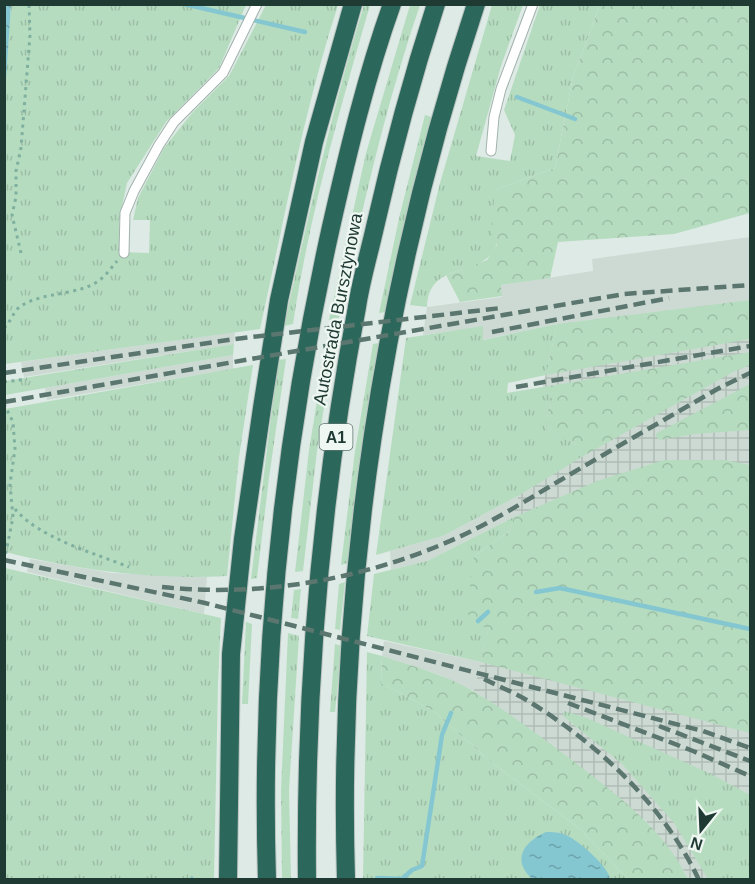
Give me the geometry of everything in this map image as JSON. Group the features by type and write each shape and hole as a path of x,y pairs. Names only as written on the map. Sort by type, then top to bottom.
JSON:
{"highway":[{"path":"228,879 231,654 243,538 258,432 279,300 314,142 353,4"},
{"name":"Autostrada Bursztynowa","path":"267,879 266,758 270,659 278,543 294,416 314,302 351,138 392,4"},
{"name":"Autostrada Bursztynowa","path":"307,879 308,750 312,660 338,423 357,304 388,170 436,4"},
{"path":"346,879 345,767 350,668 358,551 374,427 396,310 424,183 441,118 476,4"}],"lane":[{"path":"124,253 125,213 159,144 174,122 223,73 257,4"},
{"path":"491,151 494,117 501,89 533,4"}],"path":[{"path":"21,253 12,215 30,35 29,4"},
{"path":"4,328 22,305 101,280 124,253"},
{"path":"4,382 27,379"},
{"path":"4,404 13,422 14,462 10,484 14,508 4,562"},
{"path":"14,508 32,524 57,537 129,567"}],"shaded area":[{"path":"750,237 750,300 557,324 482,340 483,327 423,335 427,307 502,297 501,285 593,271 592,259"},
{"path":"750,300 750,879 688,879 646,821 539,736 474,691 557,324"},
{"path":"235,332 234,344 24,377 21,362"},
{"path":"233,355 233,369 47,400 45,388"},
{"path":"518,496 514,517 427,561 391,570 390,551 443,536"},
{"path":"30,559 112,573 207,577 204,614 27,572"},
{"path":"384,641 481,662 474,691 440,675 382,656"}],"green space":[{"path":"11,5 246,5 219,68 166,122 127,183 119,221 120,252 149,253 150,220 133,220 138,198 164,148 192,113 229,76 266,5 338,5 305,125 260,329 5,364 4,95"},
{"path":"364,5 370,5 316,203 293,324 284,326 311,204"},
{"path":"410,5 420,5 407,43 375,160 339,318 329,320 366,153"},
{"path":"492,5 523,5 501,66 476,156 510,161 515,135 504,110 540,5 600,5 573,77 555,168 495,190 497,242 489,256 480,263 446,275 437,282 430,292 427,307 410,305 440,183"},
{"path":"600,5 750,5 750,213 674,234 558,242 550,278 501,285 502,296 460,302 446,275 487,260 497,245 491,230 495,190 555,168 573,77"},
{"path":"425,115 432,117 386,312 379,313 400,214"},
{"path":"750,300 750,339 546,375 557,324"},
{"path":"557,324 546,375 508,383 507,393 543,387 553,399 548,410 546,430 578,445 583,451 580,458 518,496 443,536 376,555 406,338 483,326 483,340"},
{"path":"379,343 348,563 341,565 355,451 373,344"},
{"path":"234,344 233,355 5,395 5,381"},
{"path":"333,351 317,451 303,571 295,572 309,450 325,352"},
{"path":"750,352 750,365 733,372 580,458 583,451 578,445 546,430 548,410 553,400 543,387"},
{"path":"286,359 257,578 251,579 278,360"},
{"path":"253,365 239,457 227,576 143,575 87,569 5,552 5,409"},
{"path":"750,384 750,430 695,434 659,440 655,434"},
{"path":"664,460 725,460 750,465 750,733 481,662 488,630 466,613 474,556 510,531 514,517 597,481"},
{"path":"514,517 510,531 474,556 488,630 481,662 367,636 374,574 427,561"},
{"path":"5,568 221,618 214,879 5,879"},
{"path":"345,582 340,630 335,629 339,584"},
{"path":"301,589 298,619 291,618 294,590"},
{"path":"246,622 252,624 248,704 242,704"},
{"path":"288,633 299,636 289,790 291,879 282,880 281,790"},
{"path":"335,644 342,646 335,712 330,712"},
{"path":"367,652 382,656 381,683 432,710 490,761 580,829 628,879 363,880"},
{"path":"382,656 429,671 464,686 534,732 636,812 665,843 678,860 688,879 628,879 580,829 490,761 432,710 381,683"},
{"path":"564,711 587,718 713,775 750,795 750,879 708,879 674,823 622,764 563,716"}],"water":[{"path":"4,5 11,5 5,95"},
{"path":"546,832 563,834 578,842 599,861 610,879 532,879 522,865 521,858 526,846"}],"waterway":[{"path":"184,4 305,32"},
{"path":"517,97 575,119"},
{"path":"536,592 560,588 750,629"},
{"path":"478,621 488,612"},
{"path":"377,878 402,879 412,870 422,866 442,735 451,713"}],"railway":[{"path":"4,402 624,294 750,285"},
{"path":"492,332 669,298"},
{"path":"4,373 235,339 501,308"},
{"path":"516,387 750,346"},
{"path":"162,587 198,590 269,588 340,577 410,557 488,522 721,387 750,373"},
{"path":"4,560 205,603 703,731 750,748"},
{"path":"484,679 533,704 583,739 606,759 649,803 668,827 699,880"},
{"path":"568,703 693,751 750,776"},
{"path":"659,726 750,761"}]}
